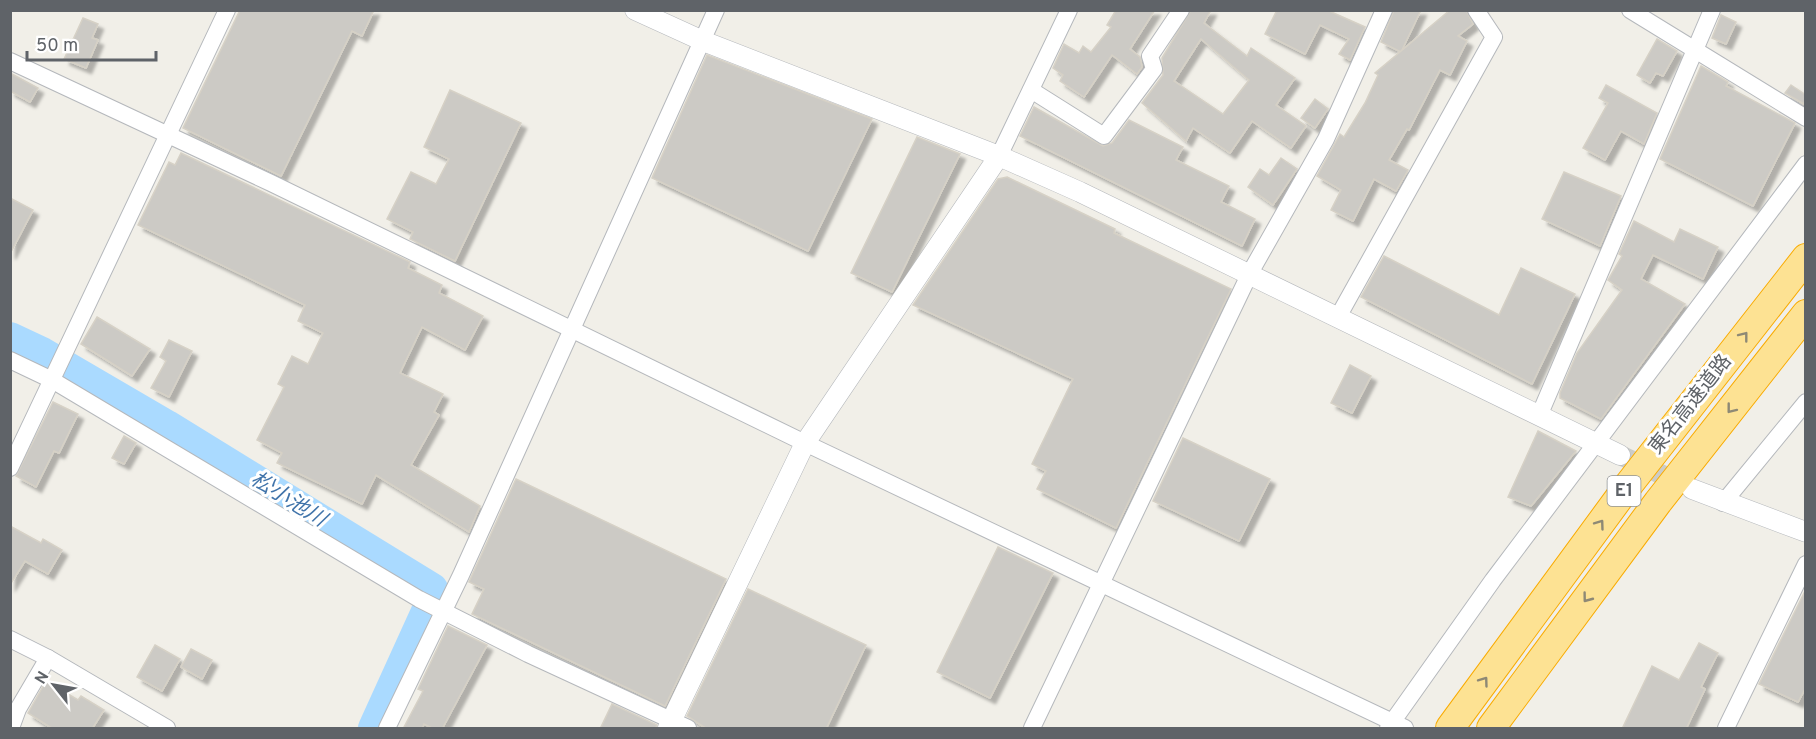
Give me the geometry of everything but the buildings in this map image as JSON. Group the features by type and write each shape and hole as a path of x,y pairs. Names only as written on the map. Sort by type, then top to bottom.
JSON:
{"highway":[{"name":"東名高速道路","path":"1450,729 1630,483 1806,258"},
{"name":"東名高速道路","path":"1491,729 1658,502 1806,314"}],"street":[{"path":"10,468 227,10"},
{"path":"635,10 703,41 999,156 1250,273 1620,455"},
{"path":"387,729 716,10"},
{"path":"10,360 53,379 419,599 676,726 805,443 999,156 1069,10"},
{"path":"1031,90 1104,136 1154,69 1150,56 1182,10"},
{"path":"1032,729 1250,273 1326,139 1384,10"},
{"path":"1338,317 1494,37 1476,10"},
{"path":"1630,10 1806,118"},
{"path":"1539,416 1712,10"},
{"path":"10,61 572,328 805,443 1101,582 1395,727 1596,443 1806,164"},
{"path":"1723,503 1806,402"},
{"path":"1692,489 1723,503 1806,532"},
{"path":"1726,729 1806,564"},
{"path":"10,639 48,658 167,729"},
{"path":"11,729 18,709 48,658"}],"waterway":[{"name":"松小池川","path":"10,338 42,353 167,426 432,589 434,596 374,728"}],"tunnel":[{"path":"1620,455 1684,485"}]}
